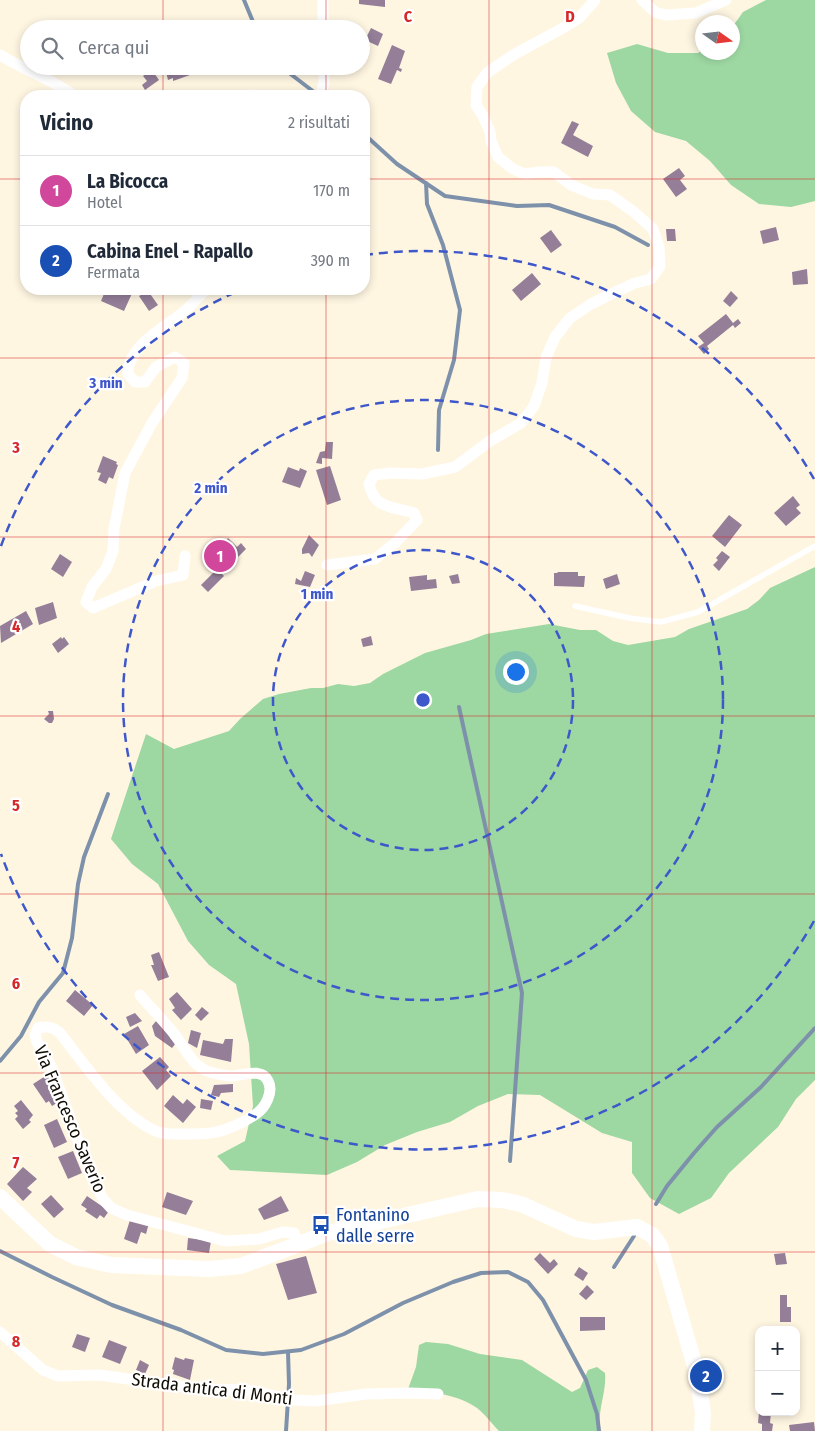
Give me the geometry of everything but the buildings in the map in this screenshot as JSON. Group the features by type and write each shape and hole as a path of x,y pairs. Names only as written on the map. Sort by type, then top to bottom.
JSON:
{"street":[{"path":"323,0 323,20"},
{"path":"327,565 375,559 395,543 417,520 414,513 402,509 390,509 371,494 369,484 374,476 391,473 422,474 455,468 490,441 521,423 534,406 542,383 546,358 555,336 570,318 611,294 635,283 651,279 660,266 659,247 653,230 634,212 610,195 594,194 571,185 554,172 525,174 513,169 498,157 491,141 490,132 476,106 477,87 488,73 512,54 564,28 579,18 595,0"},
{"path":"642,0 655,12 666,15 696,13 726,0"},
{"path":"0,55 20,67"},
{"path":"38,75 65,90"},
{"path":"322,90 324,75"},
{"path":"185,556 183,575 156,581 93,608 86,602 92,587 106,569 113,551 114,530 126,473 152,423 182,378 184,363 174,356 156,367 145,382 135,382 128,374 128,366 142,344 187,309 200,295"},
{"name":"Via Francesco Saverio","path":"140,995 175,1035 188,1056 200,1068 213,1074 231,1076 255,1073 263,1075 268,1080 270,1088 266,1103 259,1112 235,1127 205,1134 160,1133 135,1120 103,1086 60,1033 54,1028 46,1026 38,1028 35,1035 37,1042 51,1066 102,1199 111,1208 127,1215 225,1241 258,1239 290,1231 294,1233 299,1245"},
{"path":"0,1197 50,1244 76,1257 110,1265 209,1268 241,1266 328,1233 478,1199 502,1200 521,1204 576,1229 594,1232 636,1227 652,1236 660,1246 697,1373 703,1413 702,1431"},
{"name":"Strada antica di Monti","path":"0,1332 43,1370 58,1376 98,1375 201,1389 246,1390 316,1401 366,1394 438,1394"}],"lane":[{"path":"575,606 630,618 661,622 698,612 815,546"}],"green space":[{"path":"766,0 815,0 815,201 791,207 759,204 731,185 710,161 686,141 655,132 631,111 616,83 607,53 637,44 668,53 695,53 695,60 740,60 740,16 743,12"},
{"path":"815,567 815,1080 796,1099 778,1127 729,1173 711,1198 679,1214 650,1198 632,1173 632,1142 602,1133 540,1095 508,1094 478,1106 450,1122 417,1132 385,1145 357,1162 327,1175 230,1170 217,1156 245,1141 253,1106 249,1044 236,984 209,965 188,941 158,884 132,864 111,839 146,734 174,749 229,731 263,699 311,688 323,688 338,684 354,686 370,683 383,674 425,653 486,634 549,624 580,630 596,630 613,641 628,645 675,637 689,629 747,609 770,588"},
{"path":"426,1342 448,1344 480,1354 522,1360 572,1392 580,1388 588,1370 597,1367 605,1373 605,1388 600,1417 601,1431 499,1431 480,1410 469,1403 444,1394 408,1389 416,1367 419,1345"}],"waterway":[{"path":"244,0 252,20"},
{"path":"292,75 311,90"},
{"path":"370,139 397,164 445,196 517,206 549,205 615,227 648,245"},
{"path":"426,183 427,204 443,245 460,310 454,360 439,410 438,450"},
{"path":"459,707 522,993 510,1161"},
{"path":"0,1061 21,1036 39,1002 63,973 72,938 78,884 84,857 108,794"},
{"path":"656,1204 667,1186 717,1127 761,1087 815,1028"},
{"path":"614,1267 634,1236"},
{"path":"0,1251 112,1305 181,1330 226,1350 263,1354 301,1350 344,1334 403,1303 453,1282 481,1273 508,1272 528,1282 543,1300 586,1380 597,1414 599,1431"},
{"path":"286,1431 289,1384 288,1352"}],"place":[{"name":"La Bicocca","path":"220,556"},
{"name":"Fontanino dalle serre","path":"321,1225"},
{"name":"Cabina Enel - Rapallo","path":"706,1376"}]}
